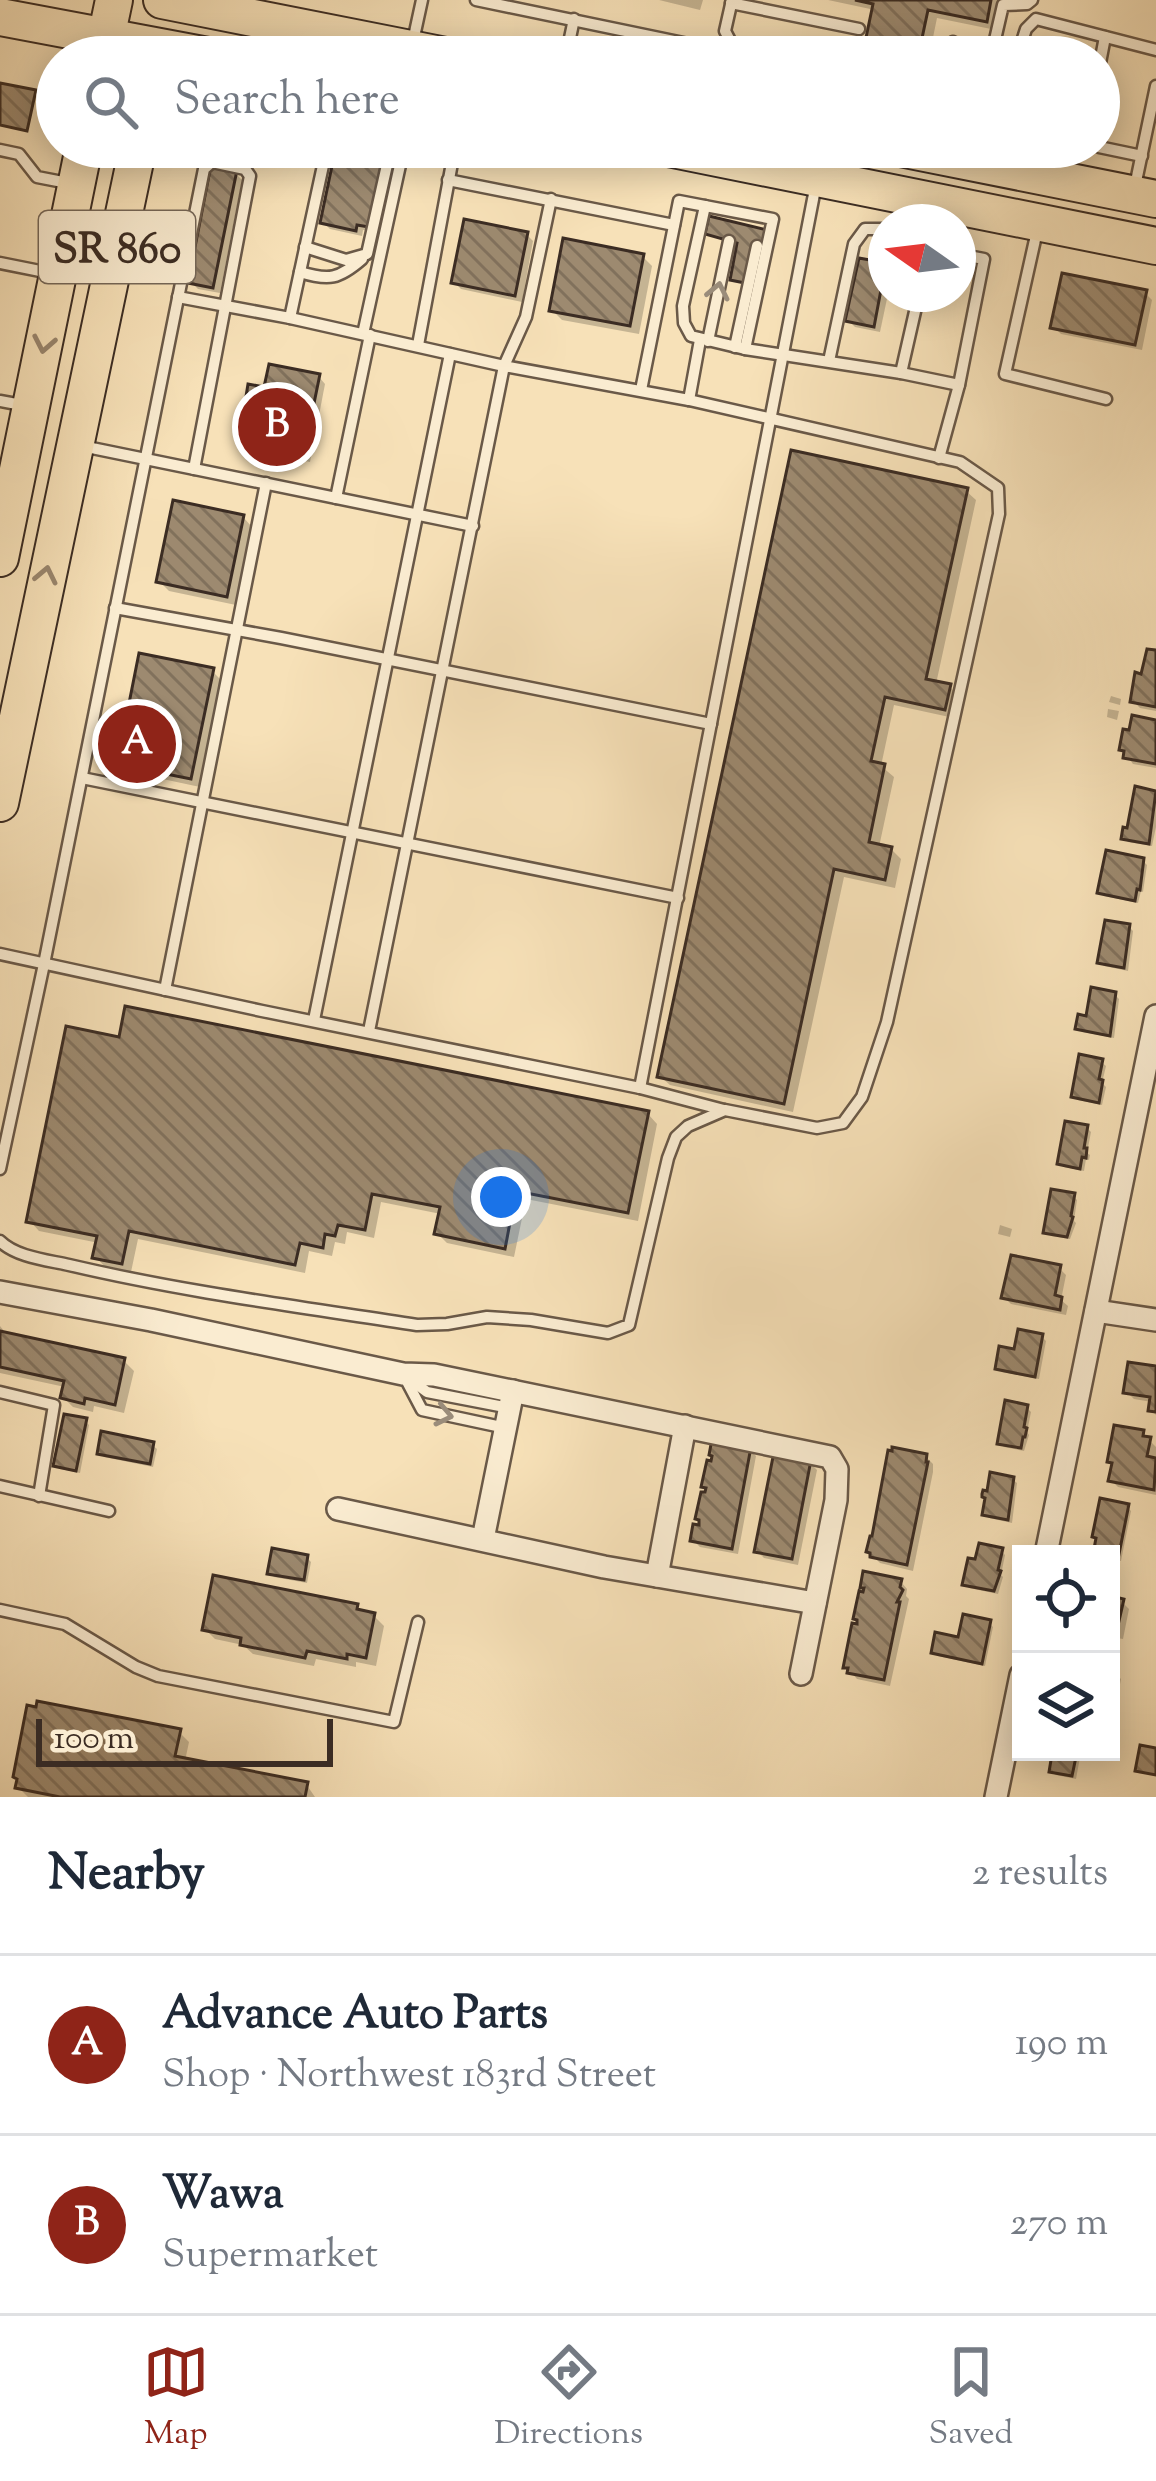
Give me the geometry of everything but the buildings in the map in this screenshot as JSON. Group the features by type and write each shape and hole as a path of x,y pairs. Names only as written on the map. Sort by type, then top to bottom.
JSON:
{"main road":[{"path":"106,36 114,0"},
{"path":"161,36 167,0 284,11 368,36"},
{"path":"0,16 65,36"},
{"name":"SR 860","path":"0,558 15,404 58,274 80,168"},
{"name":"SR 860","path":"0,803 133,168"},
{"path":"843,168 1039,222 1156,246"},
{"path":"1045,168 1145,197"}],"street":[{"path":"1048,1545 1149,1088 1156,1016"},
{"path":"0,1292 403,1375 434,1376 510,1409 686,1426 830,1457 838,1469 836,1500 800,1673"},
{"path":"1096,1311 1156,1320"},
{"path":"483,1540 510,1409"},
{"path":"657,1576 686,1426"},
{"path":"338,1509 815,1604"},
{"path":"998,1797 1012,1723"}],"lane":[{"path":"414,36 422,0"},
{"path":"476,0 652,36"},
{"path":"554,15 557,0"},
{"path":"996,36 1003,5 1032,0"},
{"path":"729,36 725,31 732,2 859,29"},
{"path":"570,36 574,19"},
{"path":"1023,36 1036,19 1101,36"},
{"path":"1120,41 1156,50"},
{"path":"1145,197 1142,156 1156,86"},
{"path":"0,150 19,154 37,177 76,185"},
{"path":"1120,151 1142,156"},
{"path":"0,1169 206,168"},
{"path":"194,469 250,176 240,168"},
{"path":"290,318 322,168"},
{"path":"300,272 329,278 345,274 367,254 386,168"},
{"path":"336,498 397,168"},
{"path":"418,345 451,168"},
{"path":"640,1088 820,168"},
{"path":"448,180 674,225"},
{"path":"369,1031 504,366 526,317 551,199"},
{"path":"641,390 679,201 762,223 773,219 740,348"},
{"path":"705,206 683,306 691,336 959,385"},
{"path":"1039,222 1005,374 1106,399"},
{"path":"830,362 854,244 868,229"},
{"path":"688,400 729,241"},
{"path":"740,348 757,246"},
{"path":"305,247 346,260 367,254"},
{"path":"976,257 984,259 976,299"},
{"path":"0,262 58,274"},
{"path":"663,284 686,289"},
{"path":"0,954 818,1128 843,1123 862,1096 886,1022 999,514 998,488 960,462 641,390 178,297"},
{"path":"901,373 915,312"},
{"path":"939,458 973,312"},
{"path":"314,1021 450,354"},
{"path":"74,444 473,526"},
{"path":"165,990 266,483"},
{"path":"115,608 711,724"},
{"path":"82,778 678,898"},
{"path":"0,1241 27,1255 146,1283 417,1325 487,1317 608,1333 629,1325 676,1137 688,1126 725,1110"},
{"path":"403,1375 422,1410 510,1409"},
{"path":"0,1392 54,1405 39,1496"},
{"path":"0,1486 110,1511"},
{"path":"0,1610 65,1624 158,1676 394,1722 418,1622"}],"place":[{"name":"Wawa","path":"277,427"},
{"name":"Advance Auto Parts","path":"137,744"}]}
